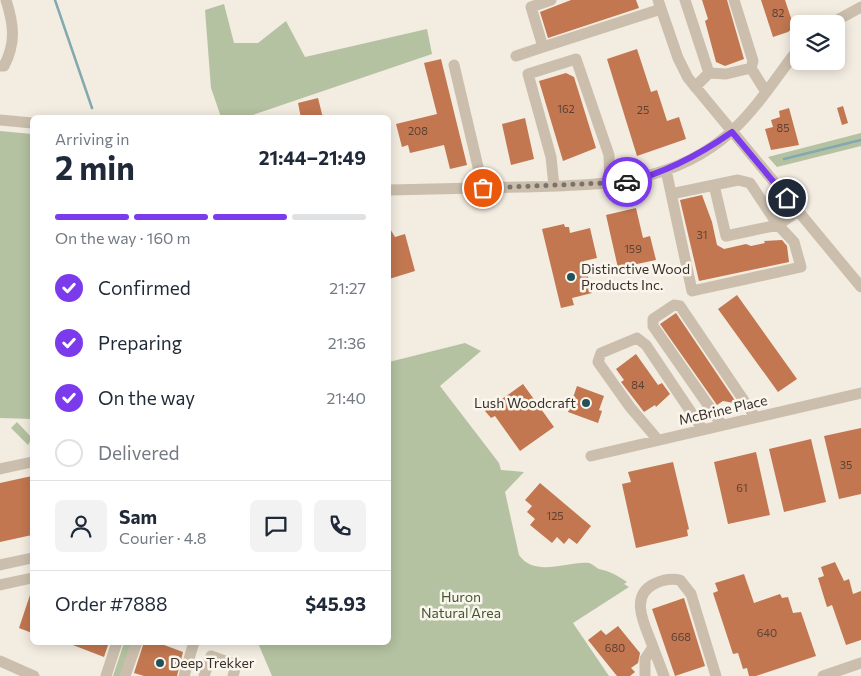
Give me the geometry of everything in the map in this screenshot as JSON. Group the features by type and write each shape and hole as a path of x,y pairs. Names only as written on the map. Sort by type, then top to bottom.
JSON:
{"street":[{"path":"0,66 4,66 12,50 12,18 6,0"},
{"path":"543,48 531,7 551,0"},
{"path":"685,0 709,73"},
{"path":"734,0 753,61 751,68 766,92"},
{"path":"516,56 660,5 678,58 695,86 861,287"},
{"path":"845,16 861,7"},
{"path":"554,186 550,157 528,74 576,58 609,155 610,183"},
{"path":"391,190 554,186 628,182 666,170 703,153 732,132 790,60"},
{"path":"454,65 483,188"},
{"path":"695,86 709,73 726,74 751,68"},
{"path":"0,120 30,123"},
{"path":"666,170 671,194 692,291 801,267 794,242 778,225 750,184 738,180 671,194"},
{"path":"714,185 726,236 778,225 798,211"},
{"path":"722,425 653,326 653,319 674,305 680,306 756,417"},
{"path":"658,440 630,407 598,362 602,353 637,338 646,345 703,430"},
{"name":"McBrine Place","path":"591,456 861,393"},
{"path":"0,469 30,462"},
{"path":"0,565 30,558"},
{"path":"0,585 30,578"},
{"path":"664,676 640,607 641,596 647,588 656,583 673,579 680,580 691,594 716,676"},
{"path":"106,676 116,645"},
{"path":"125,676 137,645"},
{"path":"184,676 193,645"},
{"path":"645,676 645,659 653,647"},
{"path":"204,676 211,656 236,665 233,676"},
{"path":"0,661 20,673 34,676"},
{"path":"823,676 861,664"}],"green space":[{"path":"224,4 234,43 258,43 286,21 305,57 427,29 432,54 253,115 220,115 211,88 205,10"},
{"path":"0,131 30,134 30,419 0,418"},
{"path":"861,133 861,146 777,167 768,157"},
{"name":"Huron Natural Area","path":"465,343 481,351 440,386 499,463 501,470 524,472 505,492 519,555 526,562 542,567 589,563 614,574 627,582 624,584 629,587 573,623 609,676 272,676 259,645 391,645 391,362"},
{"path":"17,422 30,436 28,445 11,428"},
{"path":"123,645 131,645 121,676 113,676"}],"building":[{"path":"571,0 636,0 639,8 548,38 540,12"},
{"path":"702,0 727,0 744,59 725,66 716,62 705,21 708,19"},
{"path":"761,0 785,0 790,15 790,30 773,37"},
{"path":"637,49 651,92 657,90 667,121 679,117 686,139 637,156 607,59"},
{"path":"441,59 467,165 450,169 444,145 410,153 408,145 402,147 396,124 437,114 424,63"},
{"path":"566,73 574,77 596,148 563,161 539,81"},
{"path":"318,98 322,115 300,115 298,103"},
{"path":"843,106 848,123 842,125 837,108"},
{"path":"789,108 799,145 771,150 765,129 773,127 771,120 780,117 779,111"},
{"path":"525,118 534,159 511,165 502,124"},
{"path":"702,195 712,222 717,245 724,249 746,244 751,246 765,243 764,241 782,240 787,246 789,262 699,281 680,200"},
{"path":"636,208 643,238 650,236 656,260 618,268 606,215"},
{"name":"Distinctive Wood Products Inc.","path":"564,224 565,227 569,227 570,233 590,228 597,258 584,261 592,293 572,298 574,305 561,308 542,229"},
{"path":"391,230 395,237 405,234 415,271 391,278"},
{"path":"737,295 797,379 778,392 718,309"},
{"path":"676,313 736,402 723,401 717,405 660,324"},
{"path":"636,354 658,385 662,383 670,394 656,407 655,405 644,412 621,382 624,380 616,369"},
{"path":"523,384 554,427 520,451 495,416 491,418 485,411"},
{"name":"Lush Woodcraft","path":"577,386 604,396 599,410 602,411 598,423 568,412"},
{"path":"861,428 861,494 839,499 824,436"},
{"path":"811,439 826,502 784,512 769,449"},
{"path":"756,452 770,515 728,524 714,462"},
{"path":"673,462 689,529 687,530 688,536 636,548 622,484 631,482 628,472"},
{"path":"30,476 30,535 0,542 0,483"},
{"path":"540,483 591,526 577,544 569,538 564,544 557,537 552,543 530,525 535,519 527,512 532,506 525,500"},
{"path":"835,562 844,581 849,579 853,594 861,591 861,640 846,645 832,605 827,607 818,578 824,576 821,567"},
{"path":"744,574 754,603 780,594 782,598 788,597 793,613 801,612 816,656 756,676 749,676 747,668 743,669 738,653 733,654 713,593 718,591 715,583"},
{"path":"30,595 30,632 19,628"},
{"path":"684,598 705,666 675,676 652,609"},
{"path":"618,626 640,653 638,663 631,668 635,672 630,676 617,676 588,640 601,630 606,635"},
{"path":"73,645 108,645 104,657"},
{"name":"Deep Trekker","path":"143,645 164,645 183,652 177,676 144,676 134,673"}],"waterway":[{"path":"55,0 92,108"},
{"path":"784,159 861,140"}],"way so far":[{"path":"483,188 627,182"}],"place":[{"name":"Distinctive Wood Products Inc.","path":"571,277"},
{"name":"Lush Woodcraft","path":"586,403"},
{"name":"Deep Trekker","path":"160,663"}],"route":[{"path":"627,182 666,170 703,153 732,132 787,198"}]}
